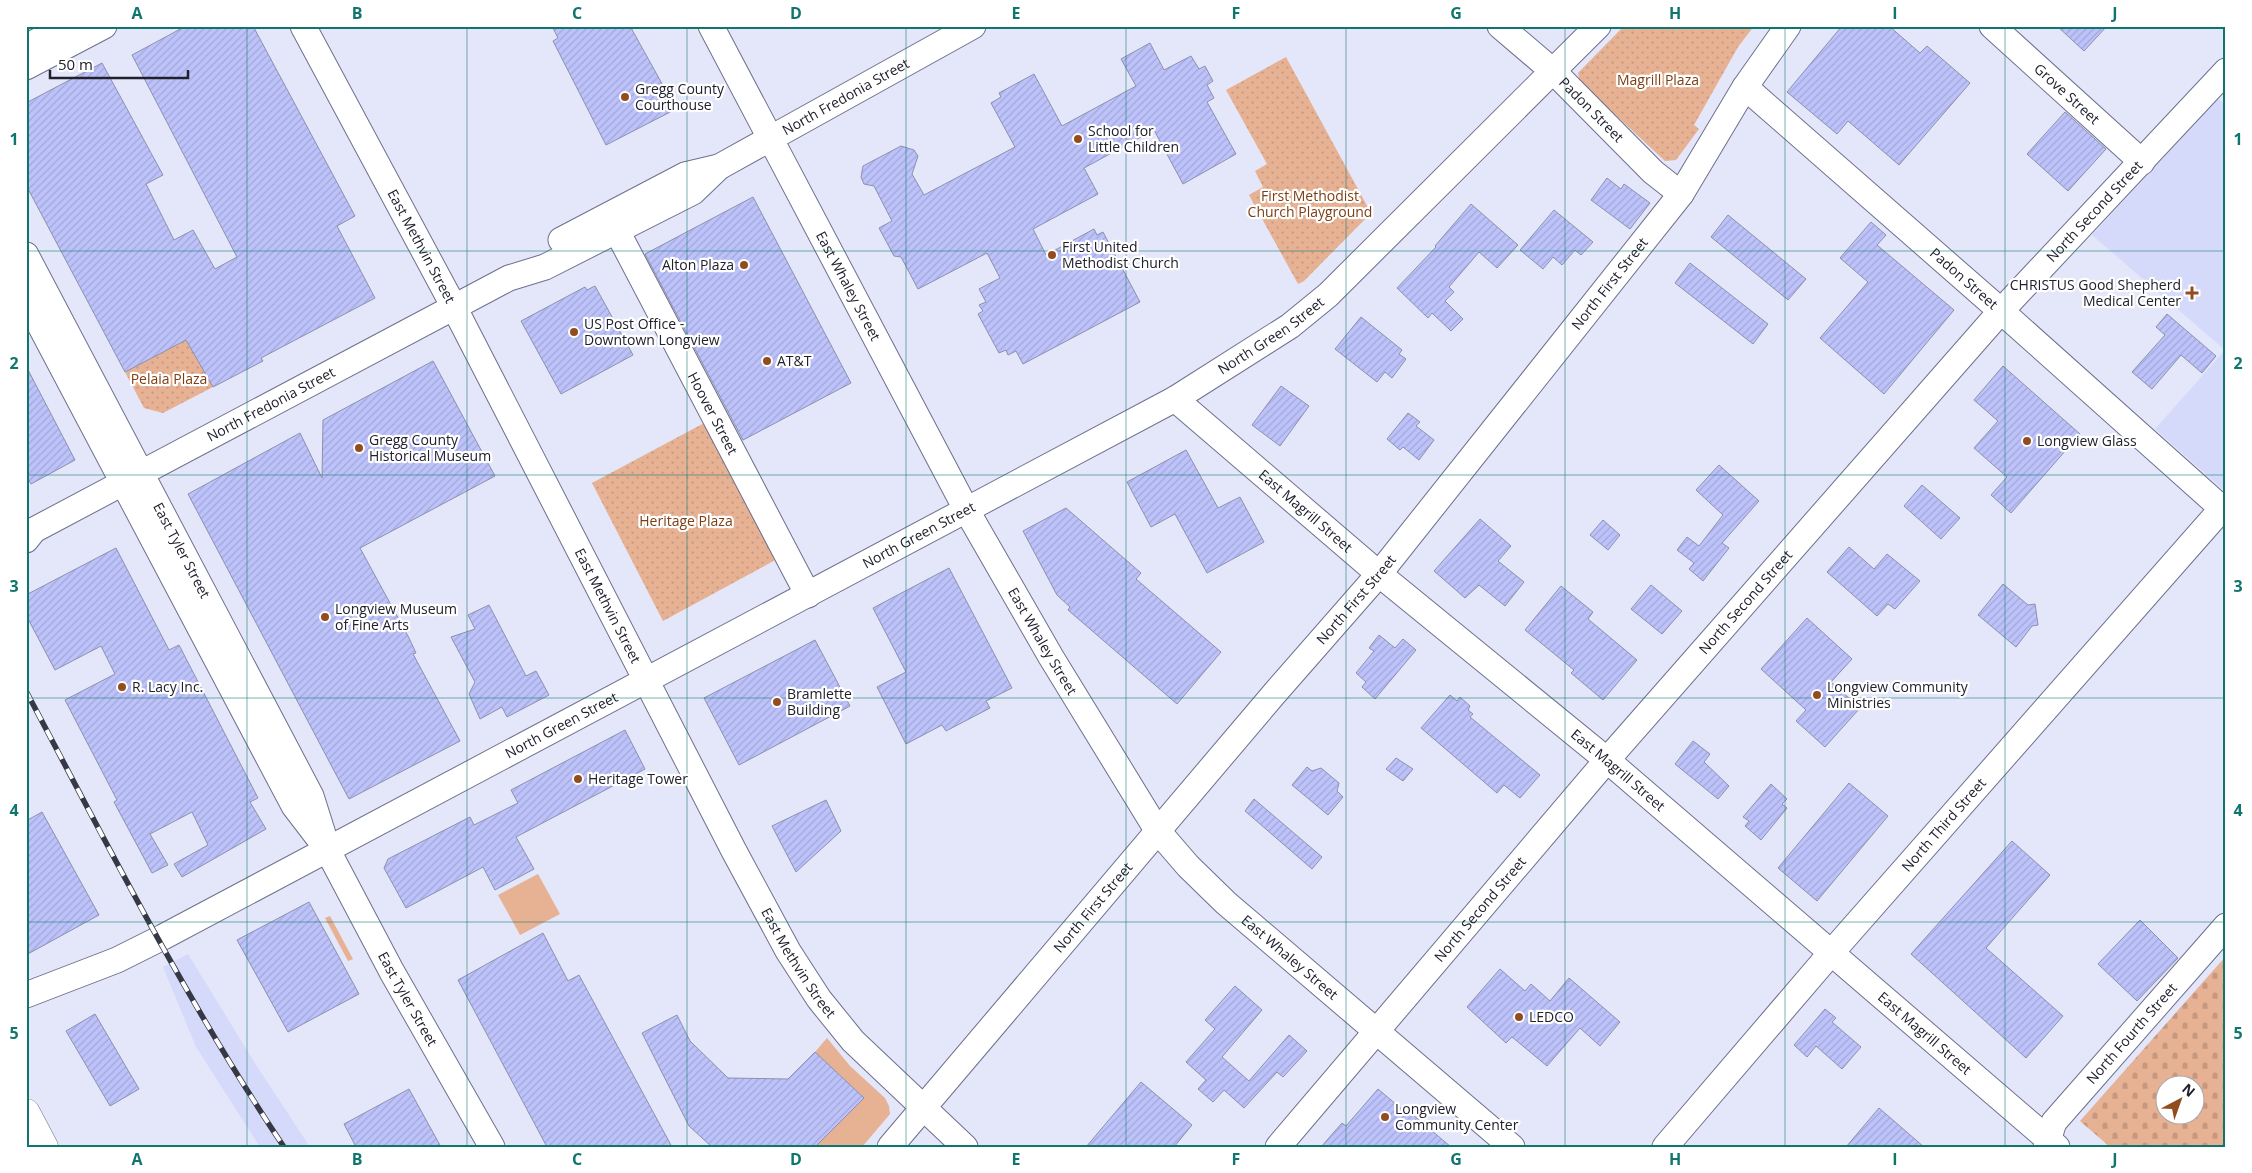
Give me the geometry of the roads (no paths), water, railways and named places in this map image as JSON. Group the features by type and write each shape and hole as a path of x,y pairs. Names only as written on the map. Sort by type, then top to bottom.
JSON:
{"main road":[{"path":"26,1113 44,1147"}],"street":[{"path":"26,46 66,26"},
{"path":"26,67 104,26"},
{"name":"East Methvin Street","path":"303,26 454,307 743,868 804,978 853,1041 965,1147"},
{"name":"East Whaley Street","path":"710,26 967,512 1051,656 1157,830 1188,866 1226,902 1512,1147"},
{"name":"North Fredonia Street","path":"29,533 509,278 545,267 693,192 720,167 973,26"},
{"name":"Padon Street","path":"1500,26 1554,72 1653,172 1681,194"},
{"name":"North Green Street","path":"26,995 117,960 163,937 967,512 1175,399 1290,326 1322,301 1554,72 1598,26"},
{"name":"North First Street","path":"890,1147 1157,830 1379,574 1681,194 1745,87 1788,26"},
{"name":"Grove Street","path":"1992,26 2142,162"},
{"name":"North Second Street","path":"1278,1147 1607,760 2001,311 2226,71"},
{"name":"Padon Street","path":"1745,87 2224,508"},
{"name":"North Fredonia Street","path":"509,278 538,253 685,175 720,167"},
{"name":"Hoover Street","path":"618,231 808,595"},
{"name":"East Tyler Street","path":"26,255 132,478 294,806 327,849 392,972 492,1147"},
{"name":"East Tyler Street","path":"26,299 132,478"},
{"name":"East Magrill Street","path":"1175,399 1379,574 1607,760 2050,1144"},
{"name":"North Third Street","path":"1665,1147 1831,953 2224,508"},
{"name":"North Fourth Street","path":"2050,1144 2054,1122 2226,926"}],"railway":[{"path":"26,691 181,979 248,1092 284,1147"}],"place":[{"name":"Gregg County Courthouse","path":"625,97"},
{"name":"School for Little Children","path":"1078,139"},
{"name":"First United Methodist Church","path":"1052,255"},
{"name":"Alton Plaza","path":"744,265"},
{"name":"CHRISTUS Good Shepherd Medical Center","path":"2192,293"},
{"name":"US Post Office - Downtown Longview","path":"574,332"},
{"name":"AT&T","path":"767,361"},
{"name":"Longview Glass","path":"2027,441"},
{"name":"Gregg County Historical Museum","path":"359,448"},
{"name":"Longview Museum of Fine Arts","path":"325,617"},
{"name":"R. Lacy Inc.","path":"122,687"},
{"name":"Longview Community Ministries","path":"1817,695"},
{"name":"Bramlette Building","path":"777,702"},
{"name":"Heritage Tower","path":"578,779"},
{"name":"LEDCO","path":"1519,1017"},
{"name":"Longview Community Center","path":"1385,1117"}],"park label":[{"name":"Magrill Plaza","path":"1658,80"},
{"name":"First Methodist Church Playground","path":"1310,204"},
{"name":"Pelaia Plaza","path":"169,379"},
{"name":"Heritage Plaza","path":"686,521"}]}
